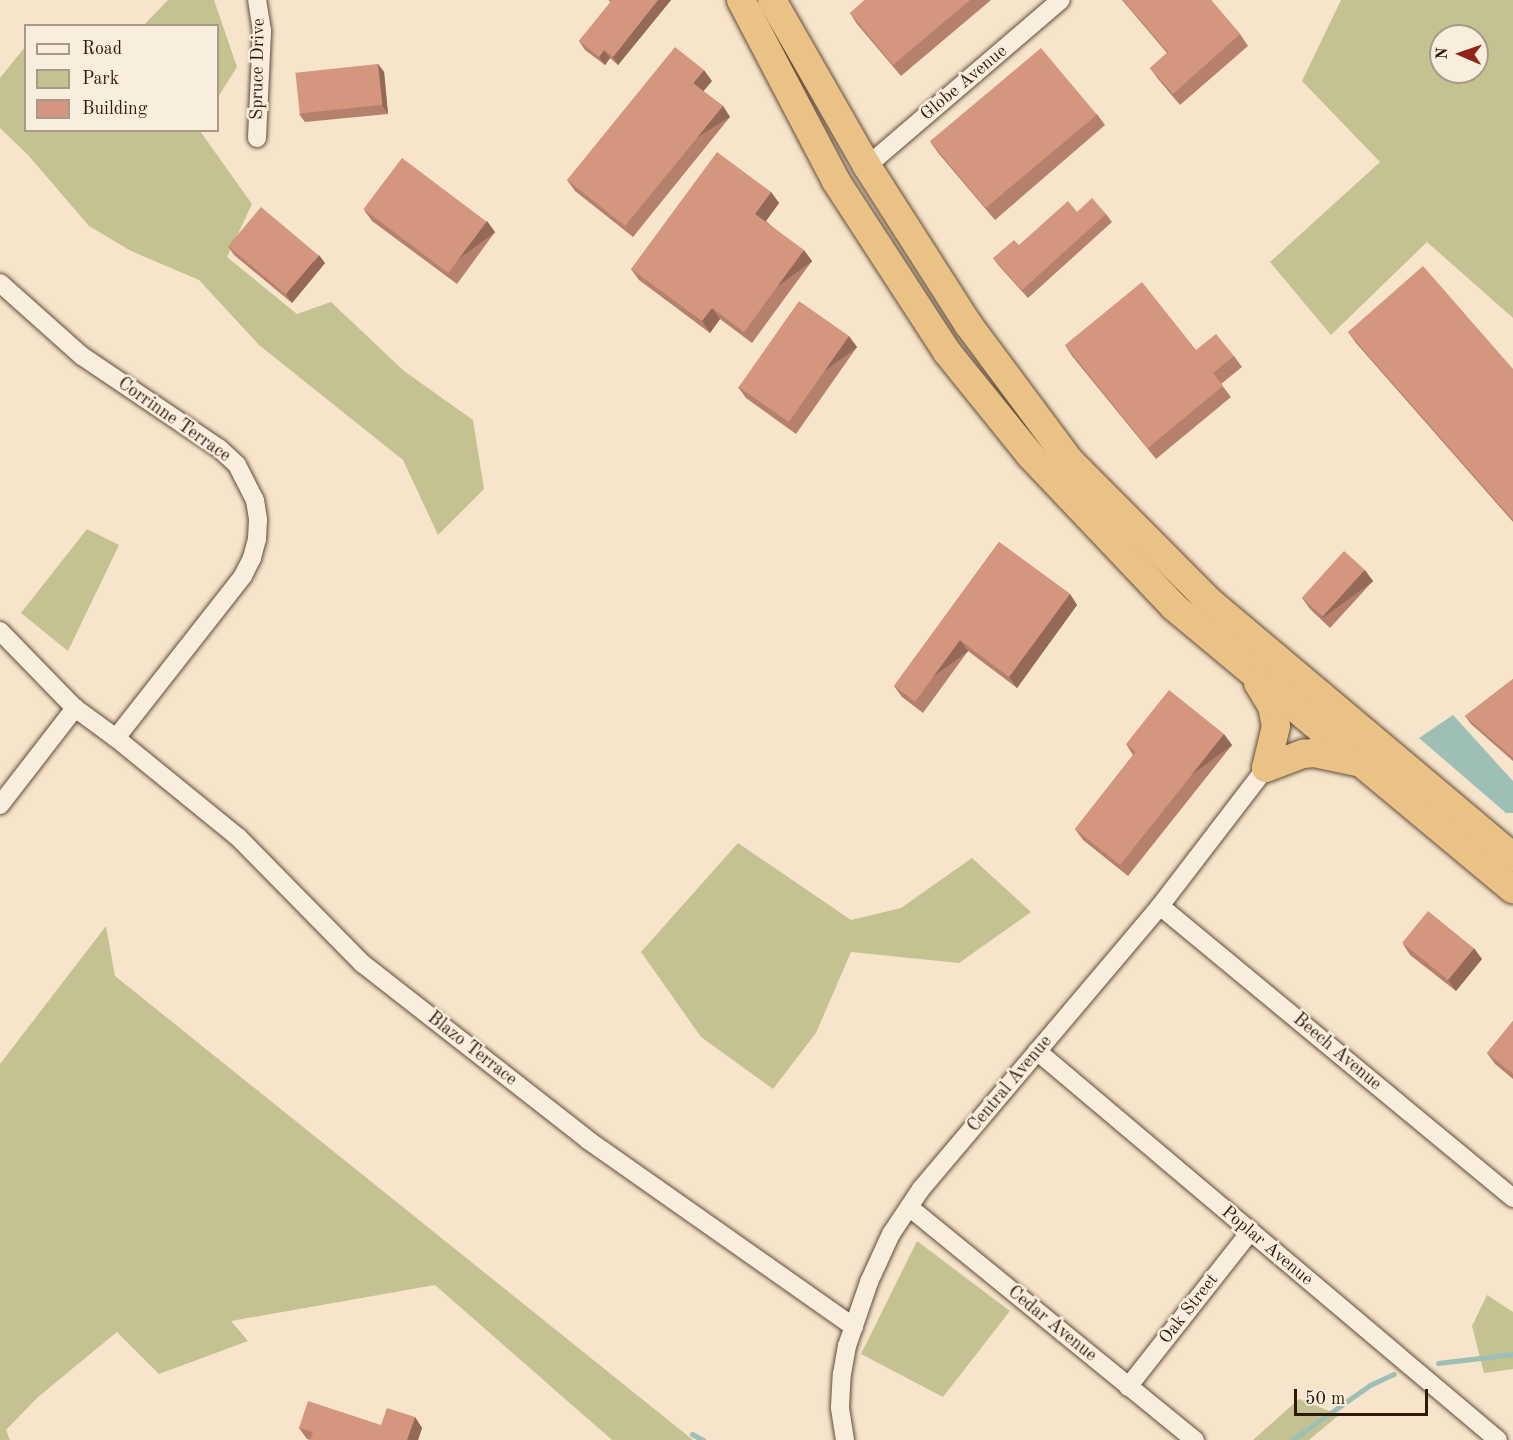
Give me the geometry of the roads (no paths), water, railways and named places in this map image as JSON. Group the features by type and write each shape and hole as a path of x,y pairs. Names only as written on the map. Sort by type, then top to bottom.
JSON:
{"highway":[{"path":"741,0 836,181 947,352 1030,455 1166,598 1513,889"},
{"path":"772,0 867,166 968,324 1069,460 1210,602 1513,857"},
{"path":"1250,670 1274,715 1275,737 1266,768"},
{"path":"1266,768 1303,754 1314,753 1363,764"}],"street":[{"name":"Spruce Drive","path":"257,0 262,31 257,138"},
{"name":"Globe Avenue","path":"867,166 1061,0"},
{"name":"Corrinne Terrace","path":"0,283 82,356 220,449 237,465 248,482 255,500 258,520 256,539 252,558 243,576 116,738"},
{"name":"Blazo Terrace","path":"0,631 75,708 116,738 238,837 363,964 588,1140 854,1327"},
{"path":"0,805 75,708"},
{"name":"Central Avenue","path":"845,1440 840,1407 842,1374 869,1282 891,1234 921,1189 1160,906 1266,768"},
{"name":"Beech Avenue","path":"1160,906 1513,1198"},
{"name":"Poplar Avenue","path":"1037,1051 1498,1440"},
{"name":"Cedar Avenue","path":"909,1207 1195,1440"},
{"name":"Oak Street","path":"1128,1387 1250,1232"}],"water":[{"path":"1453,715 1513,781 1513,813 1506,813 1419,738"}],"waterway":[{"path":"1438,1363 1513,1354"},
{"path":"1292,1440 1370,1385 1394,1374"},
{"path":"692,1434 703,1440"}]}
